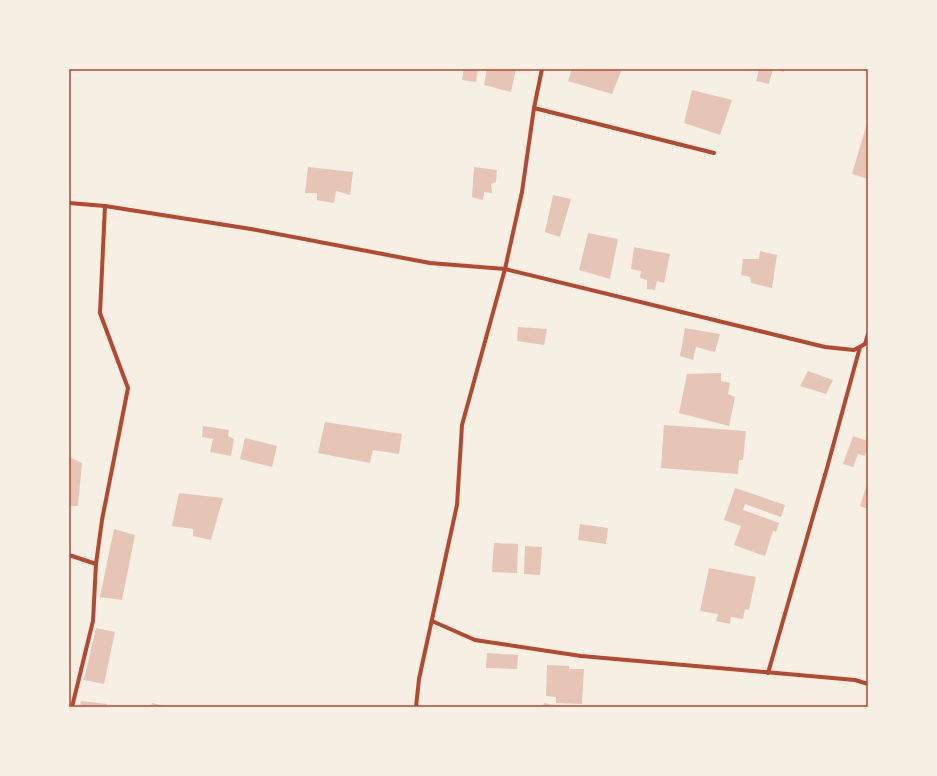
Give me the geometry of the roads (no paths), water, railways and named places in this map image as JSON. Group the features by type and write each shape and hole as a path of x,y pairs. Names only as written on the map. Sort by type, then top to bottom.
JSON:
{"street":[{"path":"416,707 420,679 457,505 462,425 505,269 522,192 534,108 542,69"},
{"path":"534,108 714,153"},
{"path":"69,203 105,206 251,229 430,263 505,269 825,348 854,350 865,344 868,334"},
{"path":"72,707 93,621 96,564 102,520 128,388 100,314 105,206"},
{"path":"768,674 860,347"},
{"path":"69,555 96,564"},
{"path":"432,621 475,640 581,656 768,674 855,680 868,684"}]}
